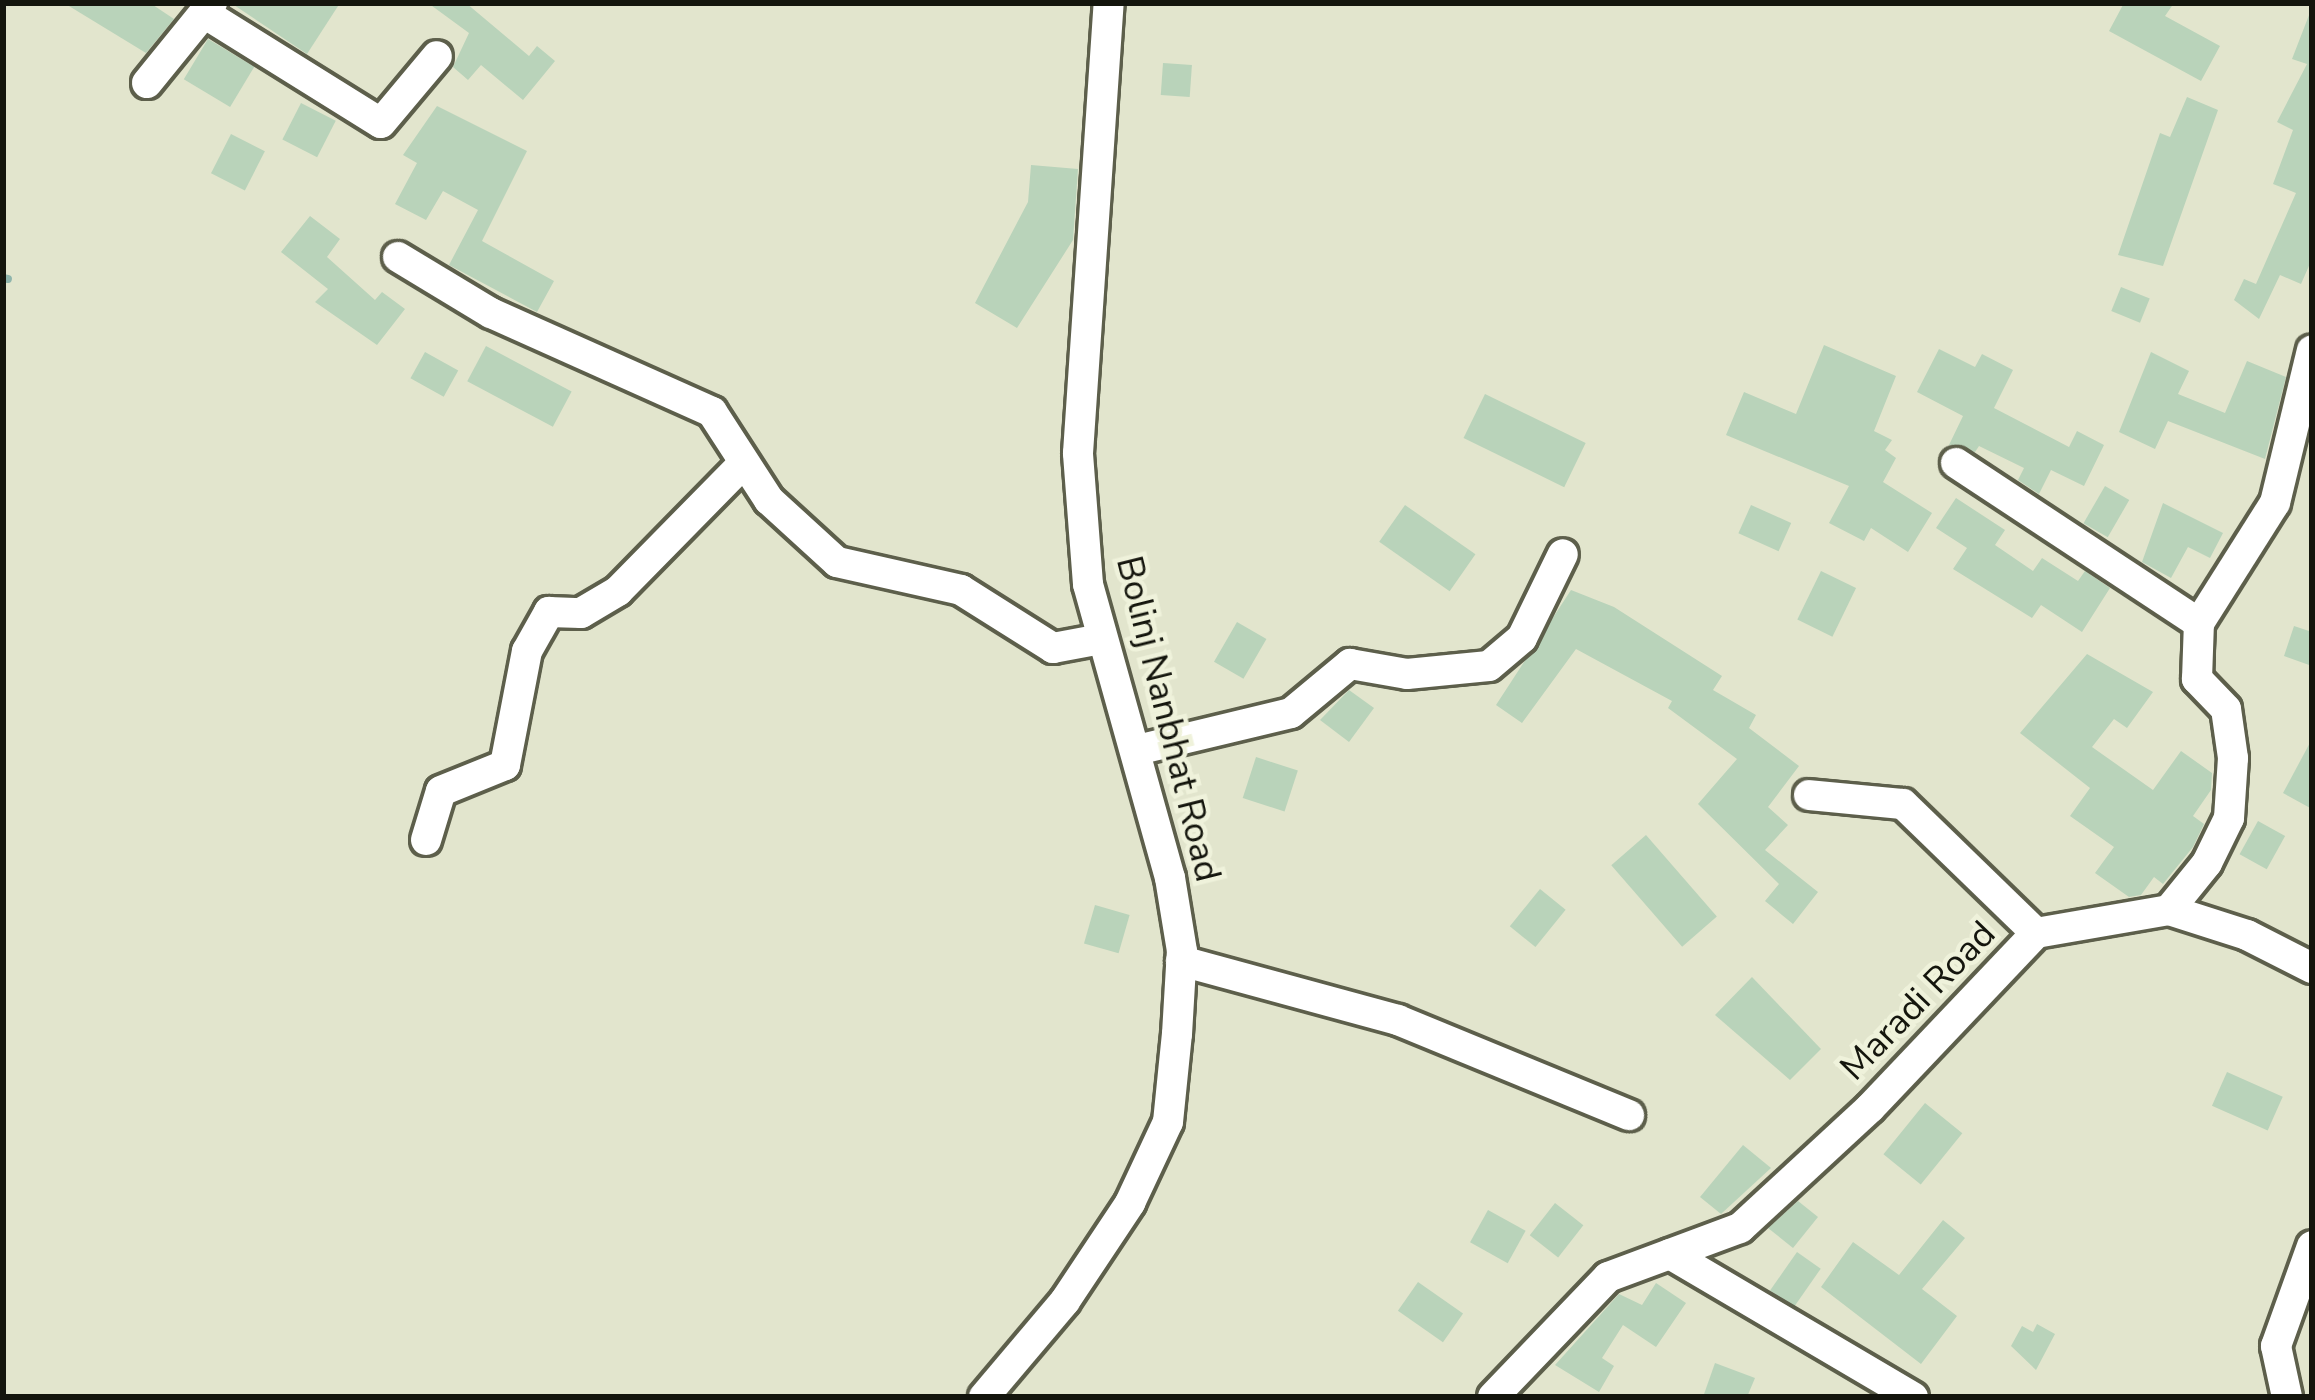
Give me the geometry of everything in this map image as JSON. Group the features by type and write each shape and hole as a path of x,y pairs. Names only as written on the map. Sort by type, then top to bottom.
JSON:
{"street":[{"name":"Bolinj Nanbhat Road","path":"984,1397 1065,1301 1156,1152 1168,1122 1181,961 1170,878 1088,584 1078,453 1108,3"},
{"path":"147,83 208,8 381,123 437,56"},
{"path":"398,256 491,313 712,412 732,432 742,465 837,562 961,590 1053,648 1101,639"},
{"path":"2312,350 2275,503 2199,623 2197,679 2225,710 2234,758 2229,818 2207,863 2169,910 2247,935 2312,968"},
{"path":"1956,463 2199,623"},
{"path":"426,840 441,790 505,765 526,651 549,612 581,613 618,591 742,465"},
{"path":"1137,750 1291,713 1350,664 1407,674 1489,666 1522,638 1563,554"},
{"path":"1809,796 1903,804 2036,933"},
{"name":"Maradi Road","path":"1493,1397 1608,1277 1740,1228 1870,1108 2036,933 2169,910"},
{"path":"1181,961 1398,1020 1630,1115"},
{"path":"2287,1397 2276,1346 2312,1246"},
{"path":"1670,1254 1913,1397"}],"building":[{"path":"64,3 150,3 174,19 146,53"},
{"path":"231,3 340,3 307,54"},
{"path":"428,3 466,3 529,56 537,46 555,61 523,100 481,65 468,80 453,67 469,33"},
{"path":"2124,3 2174,3 2165,16 2220,46 2201,81 2109,31"},
{"path":"2311,10 2312,259 2301,284 2280,275 2259,319 2234,300 2244,279 2256,284 2296,193 2273,184 2293,130 2277,122 2307,64 2292,59"},
{"path":"208,39 254,67 230,107 184,79"},
{"path":"1163,63 1192,65 1190,97 1161,95"},
{"path":"2187,97 2218,110 2163,266 2118,255 2160,133 2170,137"},
{"path":"301,103 336,121 317,157 282,140"},
{"path":"437,106 527,151 482,241 554,281 537,312 449,265 478,210 443,191 426,220 395,204 417,163 403,155"},
{"path":"231,134 265,151 245,190 211,173"},
{"path":"1031,165 1078,169 1073,240 1017,328 975,303 1028,202"},
{"path":"310,216 340,239 327,257 375,300 382,292 405,309 377,345 315,302 328,289 281,252"},
{"path":"2121,287 2150,299 2140,323 2111,311"},
{"path":"1824,345 1896,376 1874,431 1892,440 1885,450 1896,458 1883,482 1932,513 1908,552 1871,528 1864,541 1829,523 1849,486 1726,435 1744,392 1796,414"},
{"path":"486,346 572,392 553,427 467,381"},
{"path":"1939,349 1975,367 1982,354 2013,370 1994,408 2069,447 2077,431 2104,445 2084,486 2051,470 2039,494 2018,480 2024,468 1979,446 1975,452 1949,445 1963,416 1917,392"},
{"path":"425,352 458,370 444,397 410,378"},
{"path":"2151,352 2189,371 2178,394 2225,413 2247,361 2286,377 2265,459 2168,421 2155,449 2119,432"},
{"path":"1485,394 1586,443 1564,487 1464,438"},
{"path":"2105,486 2129,500 2108,537 2084,523"},
{"path":"1956,498 2005,530 1995,545 2033,571 2042,558 2078,581 2085,571 2110,588 2082,632 2041,605 2032,618 1953,569 1967,548 1936,528"},
{"path":"2163,503 2223,533 2210,558 2188,547 2171,578 2142,562"},
{"path":"1405,505 1475,554 1450,591 1379,542"},
{"path":"1751,505 1791,523 1779,551 1738,533"},
{"path":"1821,571 1856,588 1832,637 1797,620"},
{"path":"1571,590 1614,607 1722,676 1713,690 1756,715 1749,728 1799,766 1768,807 1788,825 1765,850 1818,892 1793,924 1765,901 1779,884 1698,804 1737,759 1668,708 1672,701 1576,649 1522,723 1496,705"},
{"path":"1237,622 1266,639 1243,679 1214,662"},
{"path":"2294,626 2312,632 2312,666 2284,656"},
{"path":"2087,654 2153,692 2127,728 2114,719 2092,747 2153,790 2181,751 2212,773 2211,790 2193,816 2204,824 2193,847 2163,884 2154,877 2141,895 2129,897 2095,873 2114,847 2070,816 2090,788 2020,733"},
{"path":"1349,690 1374,708 1349,742 1320,720"},
{"path":"2312,739 2312,809 2283,793"},
{"path":"1256,757 1298,771 1285,811 1243,798"},
{"path":"2258,821 2285,836 2267,869 2240,854"},
{"path":"1646,835 1717,917 1682,947 1611,865"},
{"path":"1540,889 1566,910 1535,947 1510,926"},
{"path":"1095,905 1130,915 1119,953 1084,943"},
{"path":"1752,977 1821,1049 1790,1080 1715,1015"},
{"path":"2227,1072 2283,1097 2268,1131 2212,1106"},
{"path":"1925,1103 1962,1133 1921,1184 1883,1154"},
{"path":"1743,1145 1771,1168 1721,1214 1700,1197"},
{"path":"1798,1201 1818,1217 1793,1248 1768,1228"},
{"path":"1555,1203 1583,1225 1558,1257 1530,1235"},
{"path":"1488,1210 1526,1231 1508,1263 1470,1242"},
{"path":"1943,1220 1965,1238 1922,1289 1957,1316 1921,1364 1821,1287 1853,1242 1899,1275"},
{"path":"1797,1252 1821,1269 1794,1307 1770,1291"},
{"path":"1418,1282 1463,1314 1443,1342 1398,1311"},
{"path":"1656,1283 1686,1303 1656,1347 1623,1325 1602,1358 1614,1366 1599,1392 1555,1365 1619,1294 1642,1305"},
{"path":"2037,1324 2055,1334 2036,1370 2011,1346 2022,1326 2033,1332"},
{"path":"1715,1363 1755,1378 1747,1397 1703,1397"}],"waterway":[{"path":"3,278 8,279"}]}
